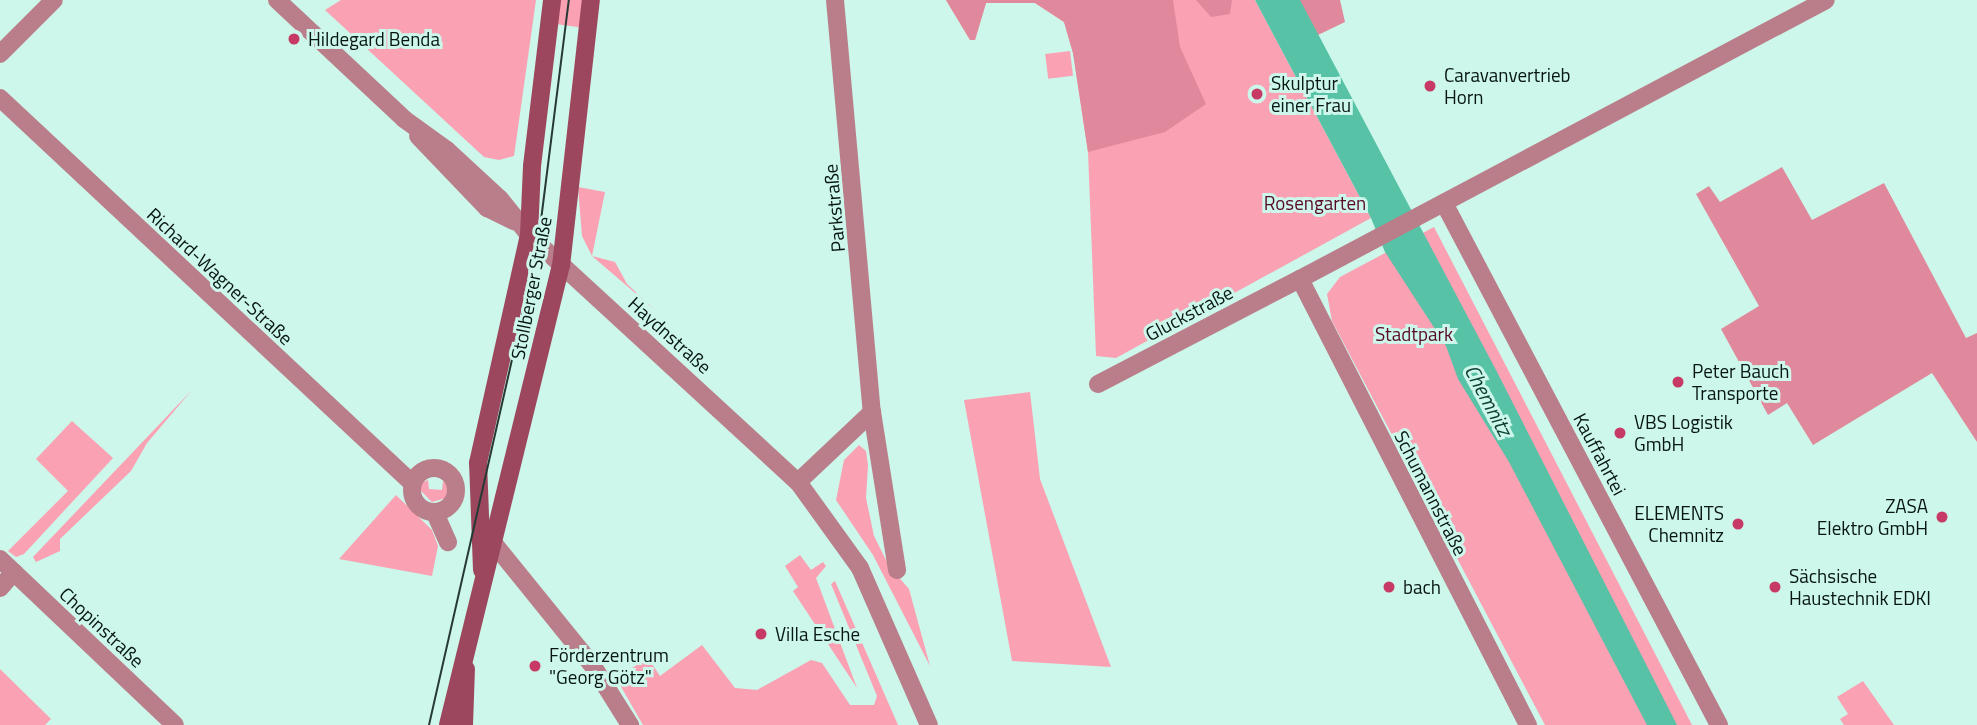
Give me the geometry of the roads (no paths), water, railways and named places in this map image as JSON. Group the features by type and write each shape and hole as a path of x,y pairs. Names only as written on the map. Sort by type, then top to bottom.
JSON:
{"main road":[{"name":"Stollberger Straße","path":"482,577 478,463 529,235 532,166 552,0"},
{"name":"Stollberger Straße","path":"448,725 482,577 495,545 561,266 591,0"},
{"name":"Stollberger Straße","path":"464,725 466,648"}],"street":[{"path":"0,54 54,0"},
{"name":"Haydnstraße","path":"277,0 404,119 447,150 500,200 514,221 561,266 797,482"},
{"name":"Parkstraße","path":"835,0 872,412 897,570"},
{"name":"Gluckstraße","path":"1098,384 1826,0"},
{"name":"Richard-Wagner-Straße","path":"0,98 413,484 415,501 435,513 448,542"},
{"name":"Kauffahrtei","path":"1444,203 1719,725"},
{"name":"Schumannstraße","path":"1300,279 1528,725"},
{"path":"872,412 797,482 860,568 929,725"},
{"path":"413,484 428,469 442,470 452,476 457,491 453,503 435,513"},
{"path":"495,545 593,666 630,725"},
{"name":"Chopinstraße","path":"0,559 175,725"},
{"path":"0,588 14,572"}],"water":[{"name":"Chemnitz","path":"1255,0 1300,0 1496,370 1677,725 1647,725 1509,462 1458,379 1446,346 1385,252 1371,218"}],"tram line":[{"path":"429,725 538,244 569,0"}],"place":[{"name":"Hildegard Benda","path":"294,39"},
{"name":"Caravanvertrieb Horn","path":"1430,86"},
{"name":"Skulptur einer Frau","path":"1257,94"},
{"name":"Peter Bauch Transporte","path":"1678,382"},
{"name":"VBS Logistik GmbH","path":"1620,433"},
{"name":"ZASA Elektro GmbH","path":"1942,517"},
{"name":"ELEMENTS Chemnitz","path":"1738,524"},
{"name":"bach","path":"1389,587"},
{"name":"Sächsische Haustechnik EDKI","path":"1775,587"},
{"name":"Villa Esche","path":"761,634"},
{"name":"Förderzentrum \"Georg Götz\"","path":"535,666"}],"park label":[{"name":"Rosengarten","path":"1315,203"},
{"name":"Stadtpark","path":"1414,334"}]}
